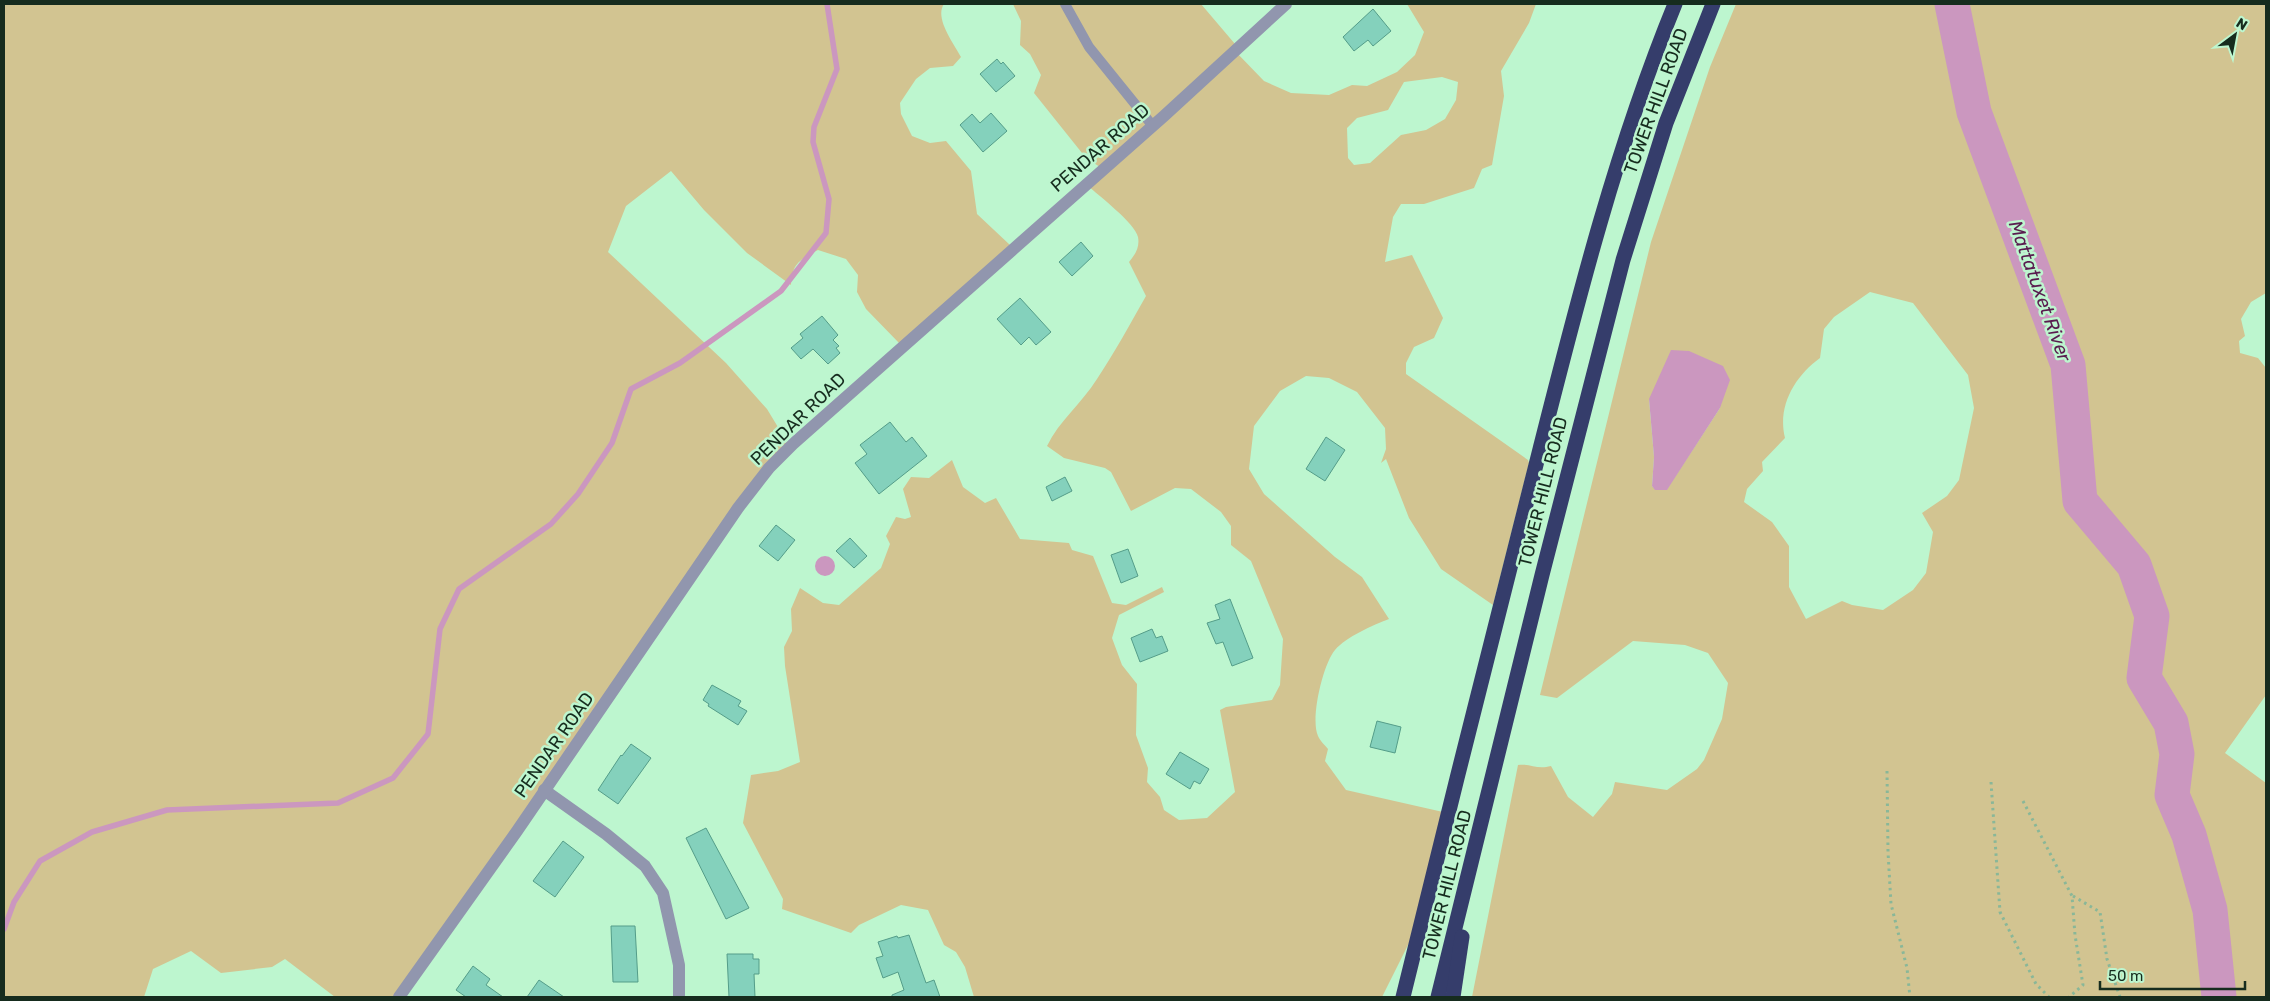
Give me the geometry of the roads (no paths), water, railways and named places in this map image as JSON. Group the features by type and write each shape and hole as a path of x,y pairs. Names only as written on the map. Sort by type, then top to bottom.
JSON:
{"highway":[{"name":"TOWER HILL ROAD","path":"1403,997 1513,552 1592,248 1636,105 1675,4"},
{"name":"TOWER HILL ROAD","path":"1438,997 1542,575 1623,260 1666,123 1713,4"},
{"path":"1453,997 1476,846"}],"street":[{"name":"PENDAR ROAD","path":"399,997 738,508 769,468 793,444 1286,4"},
{"path":"544,790 606,834 645,866 663,893 679,965 679,997"}],"lane":[{"path":"1065,4 1089,47 1152,125"}],"waterway":[{"path":"4,929 14,902 40,861 92,832 167,810 338,803 393,778 428,734 440,629 459,589 551,524 578,494 612,443 631,389 680,363 781,291 826,233 829,199 813,142 814,127 837,69 827,4"},
{"name":"Mattatuxet River","path":"1952,4 1974,112 2068,365 2080,501 2134,565 2152,616 2144,678 2171,723 2177,754 2172,795 2189,835 2210,910 2219,997"}]}
